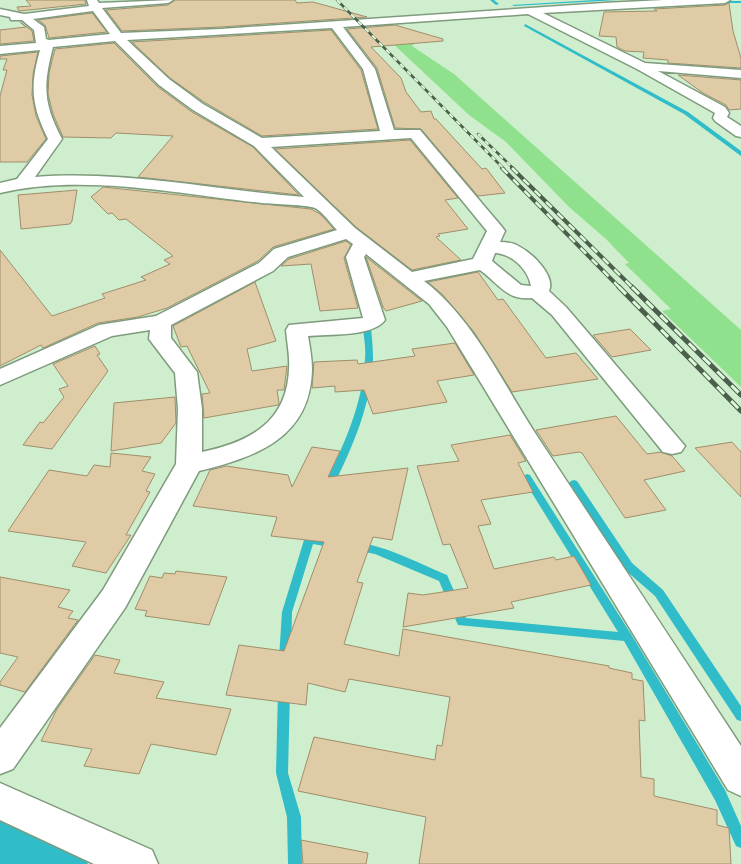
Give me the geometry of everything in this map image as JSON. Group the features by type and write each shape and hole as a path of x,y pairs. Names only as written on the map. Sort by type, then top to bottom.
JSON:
{"street":[{"path":"0,19 24,17 94,5 168,0"},
{"path":"0,50 118,37 725,0"},
{"path":"504,3 516,13"},
{"path":"94,5 118,37 164,82 198,107 259,143 356,237 436,300 456,324 741,778"},
{"path":"0,12 24,17 40,29 40,41 48,45"},
{"path":"532,12 641,66 720,110 722,113 720,118 741,133"},
{"path":"336,25 369,69 388,135"},
{"path":"23,182 55,139 42,113 40,101 42,66 48,45"},
{"path":"641,66 741,74"},
{"path":"259,143 415,133 496,230 485,255 474,266 409,278"},
{"path":"0,188 23,182 122,182 266,200 319,202"},
{"path":"0,378 25,365 107,330 161,322 266,268 281,254 356,237"},
{"path":"189,464 232,454 256,445 281,427 293,405 300,376 297,330 365,325 374,320 355,257 356,237"},
{"path":"508,248 521,255 541,280 541,289 520,292 512,289 488,266 485,255 508,248"},
{"path":"536,291 559,311 672,446"},
{"path":"0,758 114,599 189,464 190,409 186,372 160,339 161,322"},
{"path":"0,801 134,863"}],"green space":[{"path":"391,23 414,44 412,46 454,74 741,330 741,387 662,311 671,309 625,264 629,263 606,239 569,207 506,142 469,115 373,25"}],"building":[{"path":"26,0 85,0 86,4 19,11 17,7 31,6"},
{"path":"175,0 295,0 297,3 313,2 367,17 221,27 122,31 106,10 168,5"},
{"path":"729,3 733,31 741,58 741,68 668,63 668,60 643,58 644,52 625,51 617,47 616,37 599,36 604,12 657,11 654,9 725,5"},
{"path":"92,13 107,32 49,38 45,25 38,20"},
{"path":"20,22 32,31 34,41 0,44 0,30 26,27"},
{"path":"395,25 443,39 443,41 371,47 401,78 406,92 421,112 431,111 434,119 482,169 486,168 505,193 478,196 421,129 395,128 377,68 347,29"},
{"path":"331,30 361,70 378,129 262,136 204,102 170,78 132,42"},
{"path":"114,43 158,87 192,112 253,147 299,195 138,177 173,136 116,133 111,138 63,137 53,114 48,94 49,73 55,49"},
{"path":"38,52 33,74 32,95 36,116 46,139 27,162 0,162 0,96 7,70 3,70 7,59 0,59 0,56"},
{"path":"678,75 741,80 741,109 729,110 726,105 703,93"},
{"path":"410,140 458,198 445,200 468,229 438,234 440,236 436,237 461,260 412,270 356,227 275,149"},
{"path":"103,187 311,209 320,214 334,229 273,247 258,261 167,308 138,317 98,323 43,348 41,345 0,366 0,250 52,316 105,298 102,294 146,280 141,277 170,264 164,260 173,256 126,219 119,220 112,213 108,214 91,197"},
{"path":"77,190 70,224 21,229 18,195"},
{"path":"346,241 351,245 344,258 358,308 320,311 311,264 281,266 289,259"},
{"path":"366,257 422,301 386,311"},
{"path":"478,272 498,300 503,299 546,358 576,353 598,379 512,392 474,332 443,295 428,282"},
{"path":"255,282 276,341 247,349 252,371 287,366 284,390 277,390 278,405 204,418 202,394 210,393 187,346 181,347 173,326"},
{"path":"630,329 651,350 612,357 593,335"},
{"path":"455,343 474,375 437,381 447,402 373,414 364,390 335,392 335,386 312,388 314,362 357,360 358,364 415,356 412,349"},
{"path":"95,346 100,354 97,355 108,371 52,449 23,445 40,422 43,423 64,397 59,389 68,386 53,364"},
{"path":"175,397 176,423 161,443 111,451 114,403"},
{"path":"616,416 647,454 661,452 672,456 685,471 644,480 666,510 625,518 582,453 553,456 536,430"},
{"path":"510,435 526,461 518,463 533,492 481,500 491,524 478,526 494,569 554,557 556,560 574,556 591,585 511,602 514,608 403,627 408,593 423,595 468,588 450,544 443,545 417,466 459,461 451,445"},
{"path":"732,442 741,452 741,497 695,448"},
{"path":"312,447 340,451 328,477 408,468 392,540 373,537 357,582 363,583 344,644 399,656 403,629 609,666 609,668 632,673 632,679 643,681 645,721 639,720 641,777 654,779 654,796 717,810 717,825 729,828 731,864 419,864 426,817 298,791 314,737 435,760 437,745 442,746 450,697 349,679 345,692 308,683 306,705 226,695 239,645 284,651 324,542 271,536 277,517 193,506 210,470 226,466 288,475 292,487"},
{"path":"111,453 151,457 142,471 155,474 146,491 150,492 126,535 131,535 106,573 72,566 86,542 8,531 49,470 87,476 94,465 110,467"},
{"path":"176,571 227,577 209,625 145,616 147,611 135,609 150,576 162,578 164,573 175,574"},
{"path":"0,577 70,590 58,607 73,611 68,618 78,620 25,692 0,685 0,682 18,657 0,653"},
{"path":"95,655 120,660 114,673 164,682 156,698 231,709 216,755 151,744 139,774 84,766 92,749 41,741 57,709"},
{"path":"301,840 368,853 366,864 303,864"}],"waterway":[{"path":"492,0 497,4"},
{"path":"514,5 616,0"},
{"path":"716,2 741,2"},
{"path":"525,25 686,113 741,154"},
{"path":"328,487 348,443 360,410 369,358 367,328"},
{"path":"527,477 627,637"},
{"path":"574,483 628,566 659,593 741,716"},
{"path":"285,658 287,612 309,540 335,544"},
{"path":"358,547 377,550 443,578 462,622 627,637"},
{"path":"627,637 720,795 741,841"},
{"path":"284,691 282,773 294,817 295,864"},
{"path":"0,841 47,864"}],"railway":[{"path":"337,0 504,169"},
{"path":"478,134 514,169"},
{"path":"502,168 620,288"},
{"path":"512,168 633,288"},
{"path":"619,287 741,411"},
{"path":"632,287 741,395"}]}
